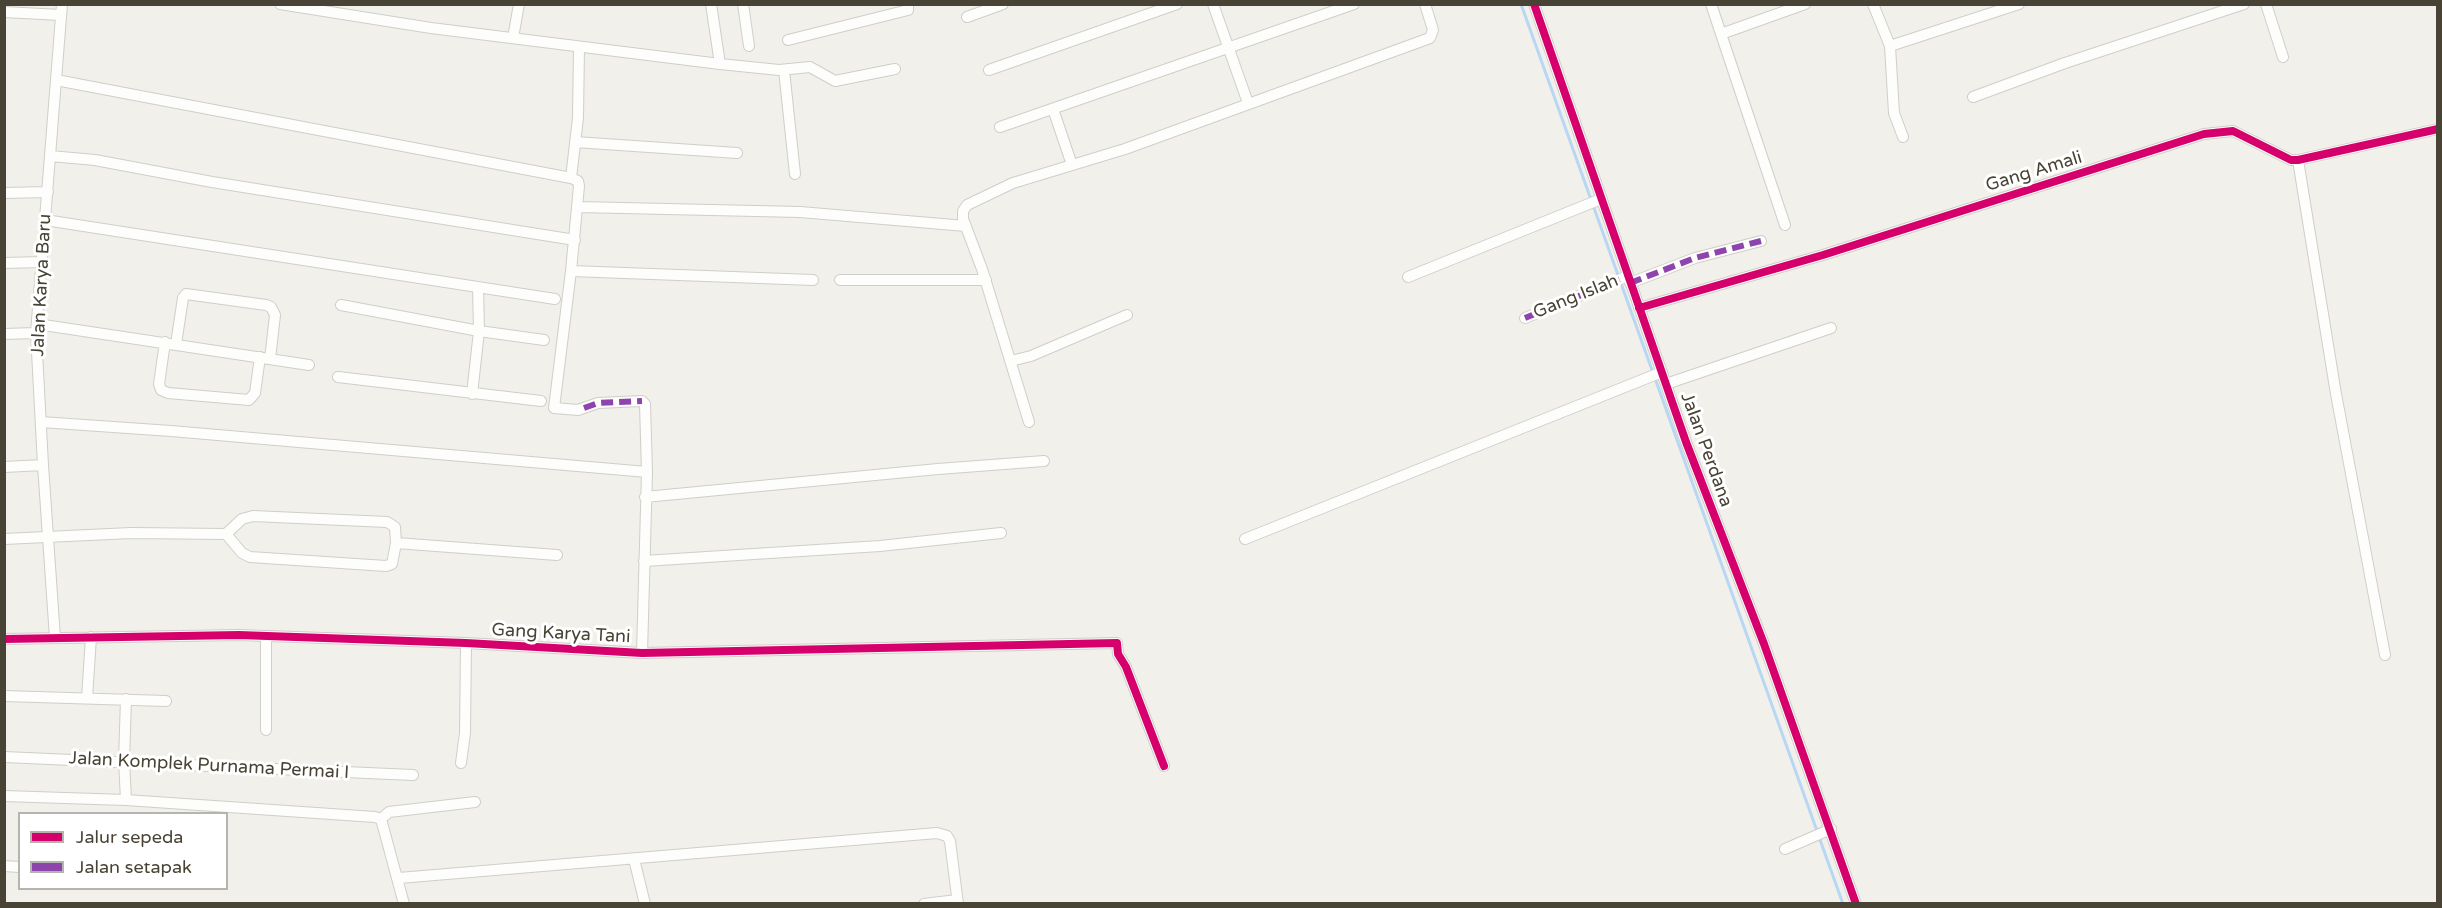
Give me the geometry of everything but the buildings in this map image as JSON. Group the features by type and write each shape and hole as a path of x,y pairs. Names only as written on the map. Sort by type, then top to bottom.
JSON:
{"street":[{"path":"280,4 513,38 720,64 784,70 810,66 828,79 835,81 895,69"},
{"path":"513,38 519,4"},
{"path":"711,4 720,64"},
{"path":"743,4 749,46"},
{"path":"788,40 908,10 908,4"},
{"path":"967,17 1003,4"},
{"path":"989,69 1177,4"},
{"path":"1213,4 1248,103"},
{"path":"1000,127 1228,50 1354,4"},
{"path":"1029,422 986,280 966,226 963,211 967,205 1013,183 1125,149 1430,38 1433,30 1425,4"},
{"name":"Jalan Perdana","path":"1534,4 1639,308 1656,374 1666,384 1822,832 1856,903"},
{"path":"1711,4 1785,225"},
{"path":"1721,34 1805,4"},
{"path":"1873,4 1890,46 1894,113 1903,137"},
{"path":"1890,46 2019,4"},
{"path":"1973,97 2065,63 2244,4"},
{"path":"2266,4 2283,57"},
{"path":"4,12 61,10"},
{"name":"Jalan Karya Baru","path":"55,638 43,465 37,329 61,10"},
{"path":"570,178 578,118 579,47"},
{"path":"784,70 795,174"},
{"path":"56,80 578,181 578,207 554,408 578,410 598,403 644,402 647,423 647,472 642,654"},
{"path":"1053,109 1072,165"},
{"path":"2385,655 2336,394 2298,160 2438,129"},
{"name":"Gang Amali","path":"1639,308 1823,255 2204,134 2233,131 2291,160 2298,160"},
{"path":"575,142 737,153"},
{"path":"50,156 95,160 212,182 574,240"},
{"path":"4,193 48,192"},
{"path":"1408,277 1600,200"},
{"path":"578,207 800,212 966,226"},
{"path":"45,220 555,299"},
{"name":"Gang Islah","path":"1525,318 1695,258 1761,241"},
{"path":"4,263 42,262"},
{"path":"571,271 813,280"},
{"path":"840,280 986,280"},
{"path":"472,394 479,331 478,288"},
{"path":"186,294 266,305 271,307 275,315 255,393 249,400 168,393 161,390 159,384 171,343 186,294"},
{"path":"340,305 479,331 544,340"},
{"path":"1011,362 1031,356 1127,315"},
{"path":"1666,384 1831,328"},
{"path":"4,334 37,329 171,343 309,365"},
{"path":"1245,539 1656,374"},
{"path":"338,377 541,401"},
{"path":"41,422 647,472"},
{"path":"645,497 1044,461"},
{"path":"4,467 43,465"},
{"path":"4,539 131,533 226,534 242,519 253,516 387,522 395,527 396,543 392,564 386,566 250,557 239,550 226,534"},
{"path":"645,561 880,546 1000,533"},
{"path":"396,543 557,555"},
{"path":"266,636 266,730"},
{"name":"Gang Karya Tani","path":"4,639 266,636 642,654 1117,643 1118,654 1126,667 1164,766"},
{"path":"87,698 91,637"},
{"path":"462,763 465,734 466,644"},
{"path":"4,696 166,700"},
{"path":"126,699 124,761 133,812"},
{"name":"Jalan Komplek Purnama Permai I","path":"4,757 413,775"},
{"path":"4,796 130,800 381,819"},
{"path":"381,819 389,812 475,802"},
{"path":"381,819 404,903"},
{"path":"1785,849 1822,832"},
{"path":"399,878 937,833 947,836 950,841 958,902 924,903"},
{"path":"634,859 645,903"}],"waterway":[{"path":"1521,4 1817,831"},
{"path":"1819,837 1843,904"}],"marked path":[{"path":"1630,283 1695,258 1761,241"},
{"path":"1525,318 1628,276"},
{"path":"584,408 598,403 642,401"}],"cycle path":[{"path":"1534,4 1686,442 1764,644 1856,904"},
{"path":"1639,308 1823,255 2204,134 2233,131 2291,160 2298,160 2438,129"},
{"path":"4,639 239,635 466,643 642,653 1117,643 1118,654 1126,667 1164,766"}]}
